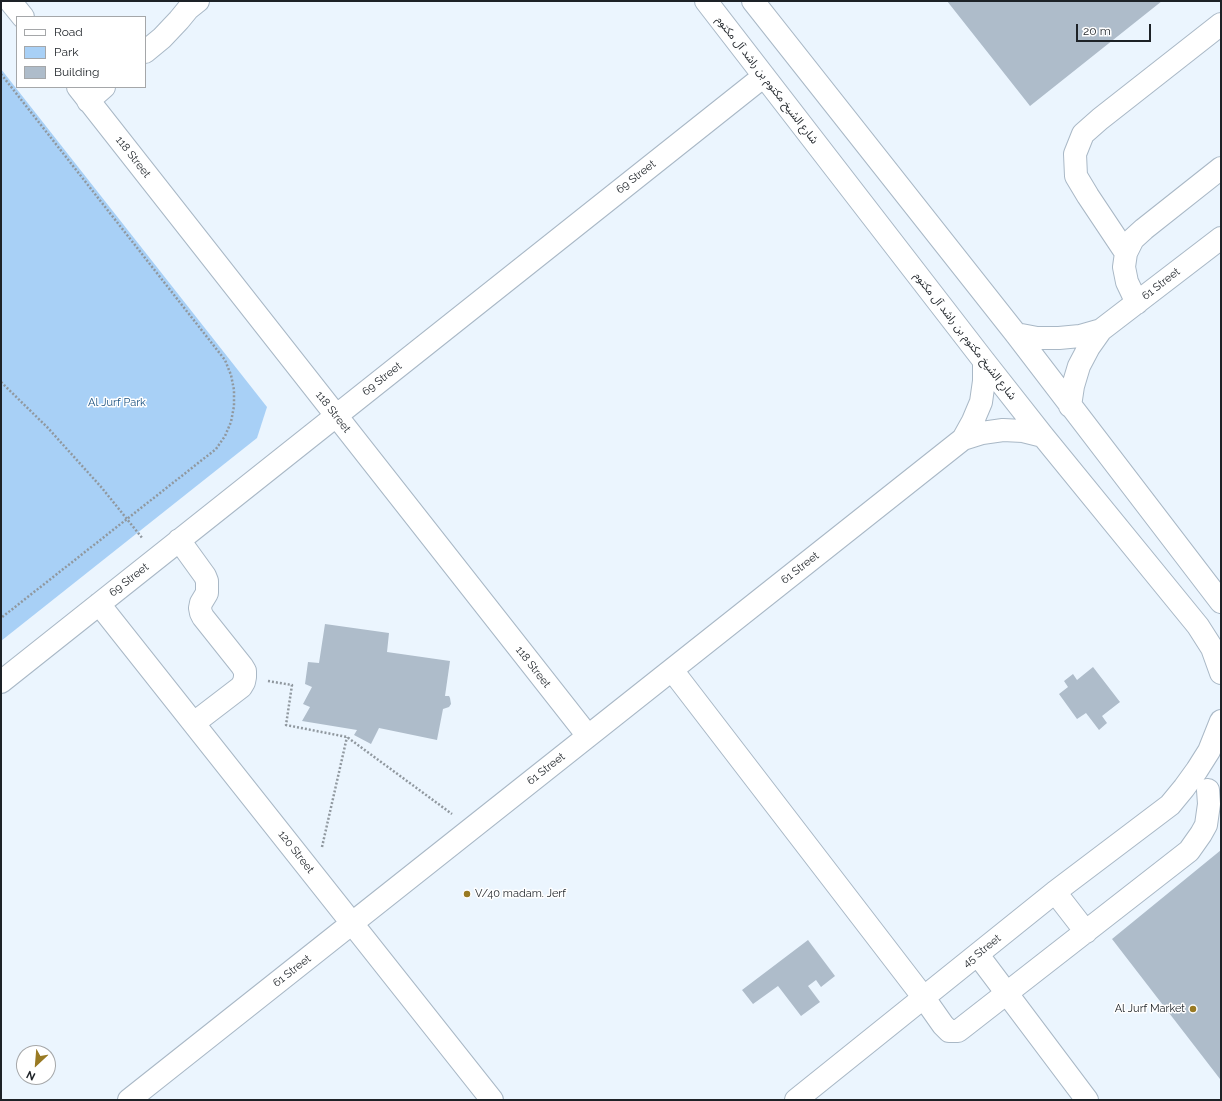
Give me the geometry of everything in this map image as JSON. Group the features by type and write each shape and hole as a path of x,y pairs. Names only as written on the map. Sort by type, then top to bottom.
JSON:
{"street":[{"path":"10,1 22,16"},
{"name":"شارع الشيخ مكتوم بن راشد آل مكتوم","path":"706,1 1043,436 1198,626 1212,648 1221,673"},
{"path":"753,1 1016,334 1221,602"},
{"path":"146,32 192,5"},
{"path":"146,51 171,29 192,5"},
{"path":"1126,252 1076,176 1074,154 1083,134 1221,24"},
{"name":"69 Street","path":"1,682 764,76"},
{"name":"118 Street","path":"90,92 336,416 588,736"},
{"path":"1137,303 1127,282 1124,267 1126,252 1133,239 1221,168"},
{"name":"61 Street","path":"1070,406 1073,386 1079,366 1088,347 1100,330 1221,238"},
{"name":"61 Street","path":"1016,334 1037,338 1059,338 1080,336 1100,330"},
{"name":"61 Street","path":"963,439 981,402 984,382 984,361"},
{"name":"61 Street","path":"129,1100 963,439 982,433 1003,430 1023,431 1043,436"},
{"path":"179,540 207,581 207,593 201,603 201,613 242,666 246,677 240,687 194,723"},
{"name":"120 Street","path":"99,604 492,1100"},
{"path":"672,670 924,998 945,1029 954,1032 962,1028 1086,932 1192,847 1206,824 1209,804 1215,788"},
{"name":"45 Street","path":"796,1100 1055,892 1170,805 1184,788 1209,751 1221,721"},
{"name":"45 Street","path":"1170,805 1215,788"},
{"path":"1055,892 1086,932"},
{"path":"978,955 1087,1100"}],"path":[{"path":"1,74 225,360 231,375 234,390 234,406 231,422 225,436 216,449 1,618"},
{"path":"1,382 102,488 158,557"},
{"path":"246,677 292,685 286,725 347,737 472,828"},
{"path":"315,876 347,737"}],"green space":[{"name":"Al Jurf Park","path":"1,69 267,407 257,438 1,641"}],"building":[{"path":"947,1 1162,1 1030,106"},
{"path":"325,624 389,633 387,652 450,661 445,696 449,696 451,704 449,707 443,709 437,740 379,728 371,744 354,735 357,730 302,721 310,707 303,704 312,687 305,684 308,662 319,663"},
{"path":"1093,667 1120,702 1102,716 1107,723 1099,730 1086,713 1077,719 1059,694 1068,687 1064,681 1073,674 1077,680"},
{"name":"Al Jurf Market","path":"1221,850 1221,1078 1220,1079 1112,939"},
{"path":"808,940 835,976 821,987 816,980 808,986 820,1002 801,1016 778,986 753,1004 742,990"}],"place":[{"name":"V/40 madam. Jerf","path":"467,894"},
{"name":"Al Jurf Market","path":"1193,1009"}]}
